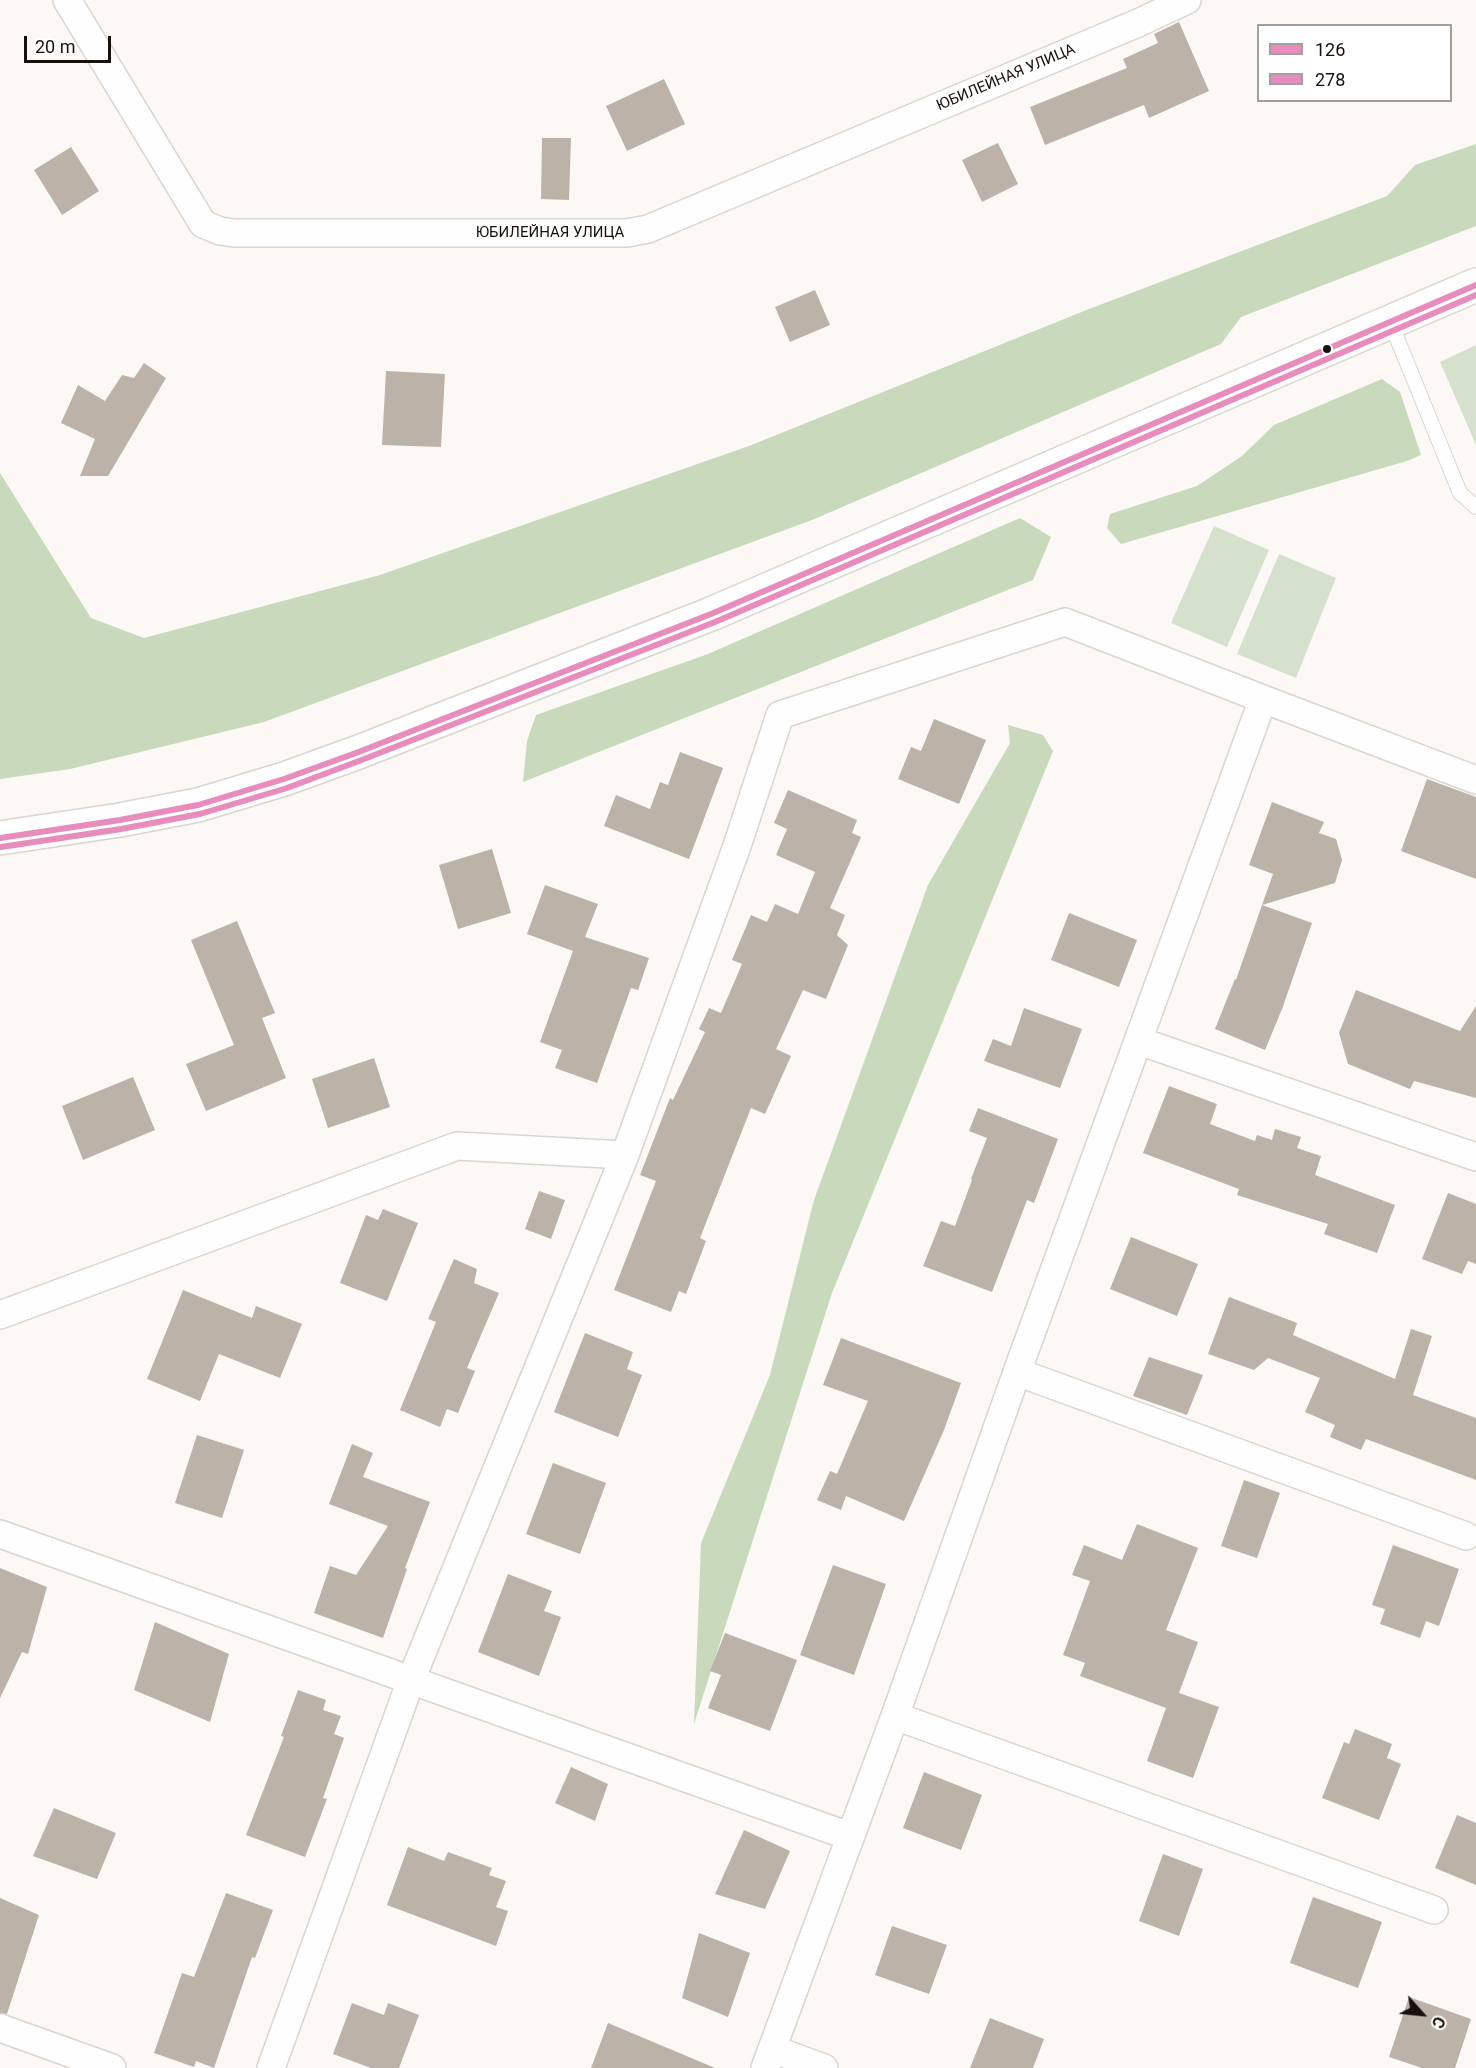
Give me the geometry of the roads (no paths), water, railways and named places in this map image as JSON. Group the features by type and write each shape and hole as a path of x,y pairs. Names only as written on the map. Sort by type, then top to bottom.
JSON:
{"main road":[{"path":"0,838 190,807 284,779 356,753 711,614 1476,285"}],"street":[{"name":"ЮБИЛЕЙНАЯ УЛИЦА","path":"67,0 202,224 220,231 234,233 627,233 659,225 1138,23 1187,0"},
{"path":"271,2068 411,1680 625,1155 737,846 780,715 1065,622 1476,780"},
{"path":"824,2068 769,2059 1263,699"},
{"path":"1138,1041 1476,1157"},
{"path":"0,1315 457,1146 625,1155"},
{"path":"1017,1372 1466,1536"},
{"path":"0,1534 849,1836"},
{"path":"895,1716 1434,1910"},
{"path":"0,2028 112,2068"}],"lane":[{"path":"1390,321 1460,493 1476,507"}]}
